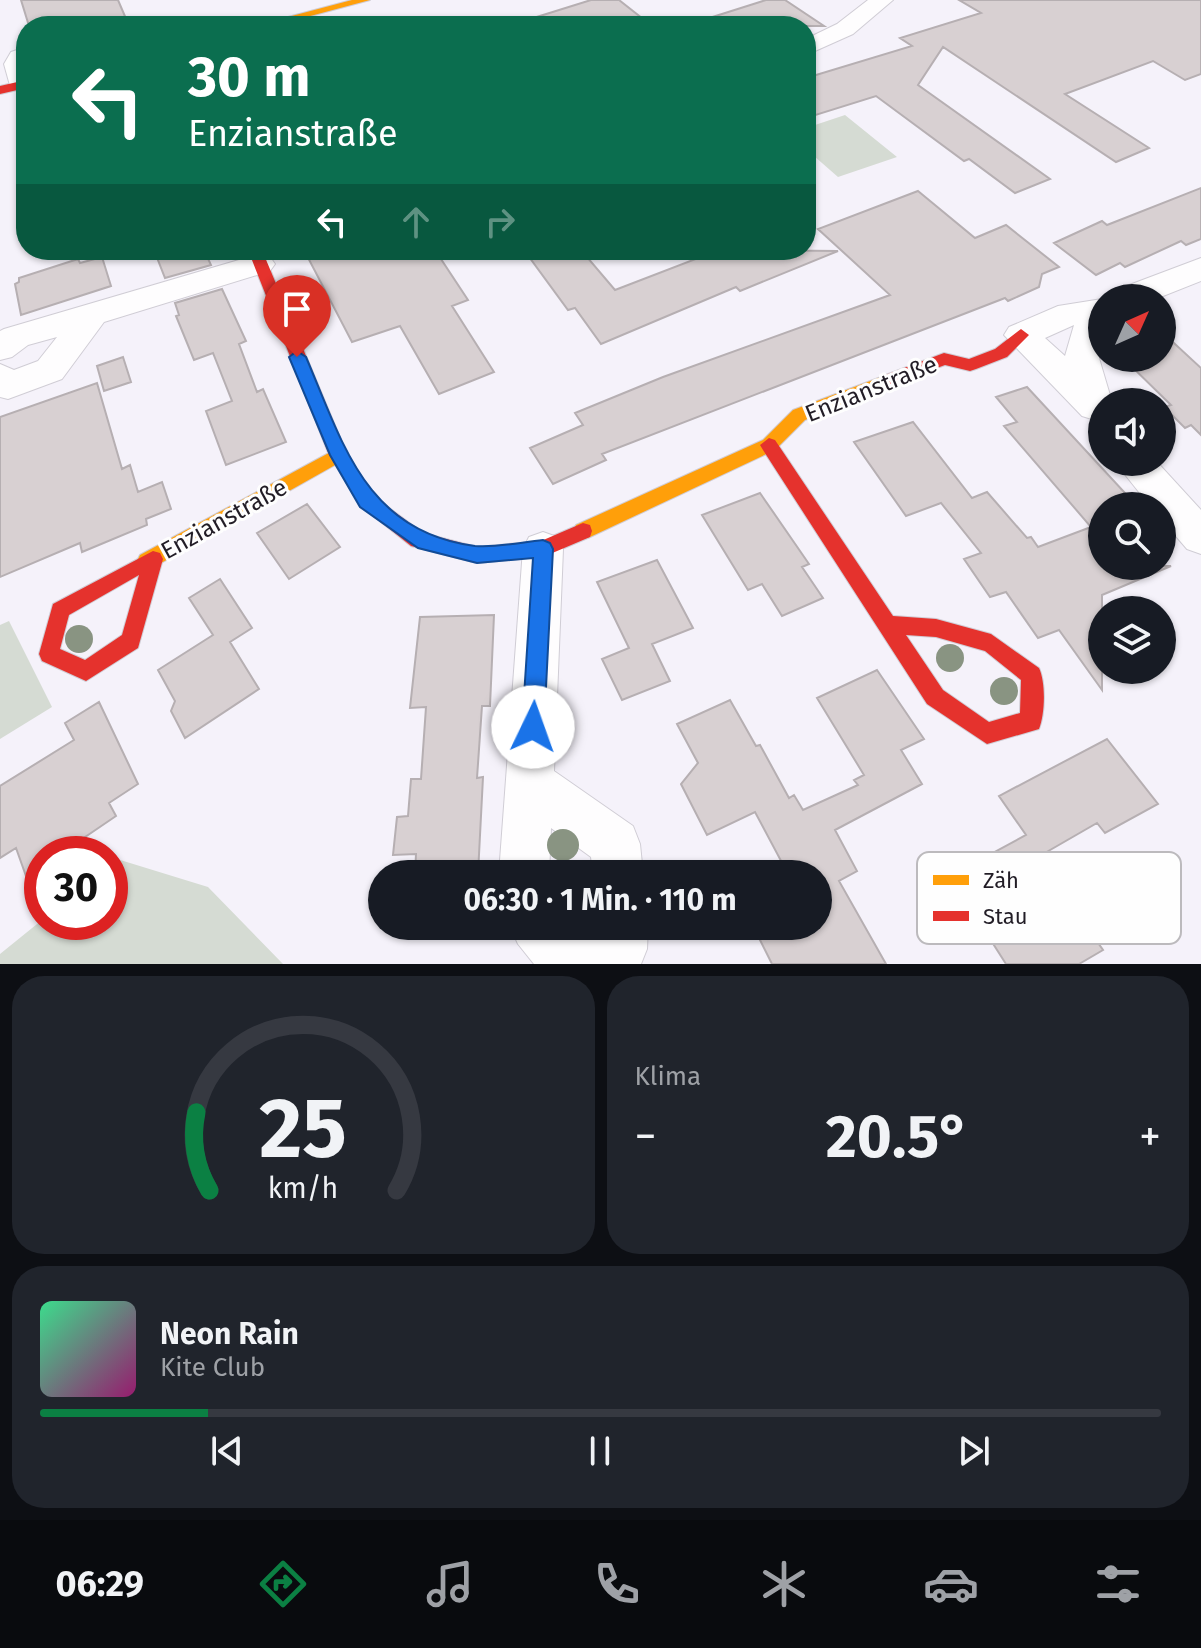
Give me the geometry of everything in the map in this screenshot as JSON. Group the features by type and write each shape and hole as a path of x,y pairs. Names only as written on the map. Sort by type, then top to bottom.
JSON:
{"street":[{"path":"300,16 365,0"},
{"path":"816,43 845,29 882,0"},
{"name":"Enzianstraße","path":"0,348 16,337 92,315 248,260"},
{"name":"Enzianstraße","path":"258,260 338,455 367,501 418,540 477,555 543,549 769,445 799,415 944,359 970,365 1001,353 1021,335 1070,314 1088,313"},
{"path":"1163,284 1201,269"},
{"path":"0,377 8,386 50,370 92,315"},
{"path":"1021,335 1088,400"},
{"path":"1088,341 1082,358 1091,388"},
{"path":"769,445 887,625 935,697 987,733 1031,721 1032,675 991,643 936,628 887,625"},
{"name":"Enzianstraße","path":"153,559 131,641 86,671 49,654 60,610 338,455"},
{"path":"1147,476 1201,537"},
{"path":"525,860 543,549"},
{"path":"530,783 615,844 617,860"},
{"path":"548,940 553,946 621,949 621,940"}],"lane":[{"path":"14,87 11,64 16,55"}],"shaded area":[{"path":"845,115 897,157 838,177 816,158 816,125"},
{"path":"9,621 52,707 0,739 0,625"},
{"path":"128,862 208,887 283,964 0,964 0,954 24,935 24,940 128,940"}],"building":[{"path":"21,0 118,0 125,16 26,16"},
{"path":"591,0 619,0 639,16 540,16"},
{"path":"766,0 785,0 809,16 716,16"},
{"path":"959,0 1201,0 1201,74 1185,80 1153,61 1065,94 1149,148 1116,162 943,47 918,85 1050,179 1015,193 969,159 964,161 876,96 816,115 816,75 912,46 900,38 981,13"},
{"path":"1201,188 1201,239 1186,245 1181,241 1125,267 1120,263 1096,275 1054,243 1102,221 1107,225"},
{"path":"918,191 975,238 1006,225 1059,267 1042,274 1039,287 1008,301 1005,298 602,454 606,460 553,484 530,448 583,425 575,413 663,377 890,295 818,229"},
{"path":"816,251 838,251 816,260"},
{"path":"75,260 80,263 103,260 111,286 21,315 15,284 19,278"},
{"path":"158,260 209,260 211,265 165,278"},
{"path":"309,260 442,260 468,300 452,306 494,372 439,394 400,326 352,342"},
{"path":"531,260 590,260 615,290 693,260 816,260 740,291 736,287 601,344 575,308 568,310"},
{"path":"222,289 246,341 239,344 257,392 263,389 286,442 226,465 206,411 232,401 213,353 194,360 176,316 179,315 175,303"},
{"path":"1176,345 1201,368 1201,435 1191,425 1185,428 1176,419 1176,388 1154,388 1137,372 1176,372"},
{"path":"123,357 131,382 104,391 97,366"},
{"path":"97,383 122,469 130,465 138,492 162,482 171,509 146,519 147,525 82,552 80,543 0,577 0,417"},
{"path":"1027,387 1088,453 1088,476 1109,476 1124,492 1088,492 1088,524 1004,426 1017,422 996,397"},
{"path":"913,422 972,498 987,492 1038,547 1088,528 1088,580 1138,580 1102,596 1088,596 1088,670 1059,630 1038,638 1006,592 990,597 964,559 981,553 941,503 906,516 854,442"},
{"path":"760,493 809,564 802,567 823,598 782,616 762,584 748,590 702,515"},
{"path":"307,504 340,547 289,579 257,533"},
{"path":"657,560 693,628 652,644 670,681 622,700 602,659 629,648 597,582"},
{"path":"220,579 252,628 230,642 259,689 185,738 171,711 175,701 158,670 213,635 189,598"},
{"path":"494,615 490,706 482,706 477,778 483,777 479,860 416,860 416,854 393,855 397,817 408,816 411,779 421,779 426,707 410,708 420,617"},
{"path":"877,670 924,739 901,750 922,784 835,830 857,871 839,881 886,964 772,964 760,940 832,940 832,860 781,860 755,812 707,835 681,784 698,763 677,724 730,700 756,746 760,745 789,798 794,795 803,810 858,785 854,780 864,775 817,698"},
{"path":"99,702 138,784 109,803 116,816 87,836 24,836 24,870 16,848 0,858 0,786 74,740 65,723"},
{"path":"1107,739 1158,804 1105,833 1097,823 1047,852 994,852 1026,835 999,796"},
{"path":"993,944 1099,944 1103,950 1079,964 1006,964"}],"traffic: slow":[{"path":"300,16 365,0"},
{"path":"583,531 769,445 799,415 889,380"},
{"path":"147,561 338,455"}],"traffic: jam":[{"path":"0,90 16,86"},
{"path":"259,260 338,455 367,501 418,540 477,555 543,549 583,531"},
{"path":"889,380 944,359 970,365 1001,353 1021,335"},
{"path":"769,445 935,697 987,733 1031,721 1032,675 991,643 936,628 887,625"},
{"path":"147,561 60,610 49,654 86,671 131,641 153,559"}],"route":[{"path":"297,357 338,455 367,501 418,540 477,555 543,549 533,727"}]}
